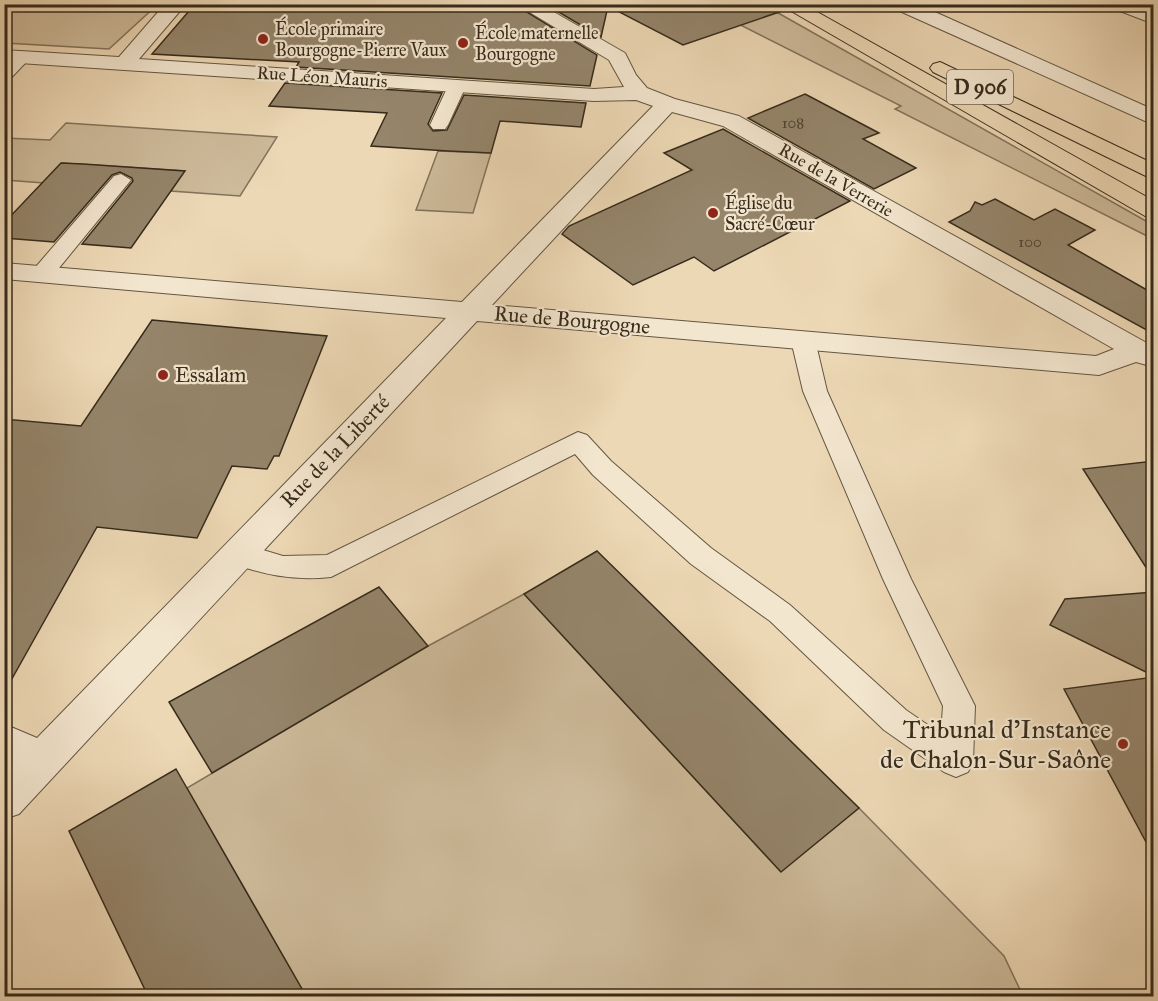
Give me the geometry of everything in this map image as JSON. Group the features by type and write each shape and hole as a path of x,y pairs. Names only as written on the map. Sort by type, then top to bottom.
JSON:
{"main road":[{"path":"788,4 1154,211"},
{"name":"D 906","path":"805,4 991,92 1154,173"},
{"path":"991,92 1154,157"}],"street":[{"path":"125,63 177,4"},
{"path":"525,4 618,57 626,76 639,93"},
{"path":"900,4 1154,118"},
{"path":"1119,4 1154,18"},
{"name":"Rue Léon Mauris","path":"14,56 594,95 639,93"},
{"name":"Rue de la Verrerie","path":"639,93 667,104 731,121 1145,355"},
{"name":"Rue de la Liberté","path":"4,800 667,104"},
{"name":"Rue de Bourgogne","path":"4,271 1098,366 1145,355"},
{"path":"4,741 42,760"}],"lane":[{"path":"4,75 14,56"},
{"path":"439,124 457,86"},
{"path":"42,274 121,180"},
{"path":"237,553 263,565 294,570 332,566 578,441 602,468 701,556 780,613 895,720 956,762 959,706 897,579 815,391 803,340"}],"shaded area":[{"path":"4,5 157,5 109,49 5,43"},
{"path":"701,5 762,5 780,14 1153,225 1153,239 895,109 901,106"},
{"path":"66,123 277,137 240,196 171,191 184,171 62,163 44,183 5,180 4,138 50,140"},
{"path":"438,151 491,153 473,213 416,210"},
{"path":"524,594 780,871 859,808 1004,956 1023,996 306,996 187,788 428,646"}],"building":[{"path":"195,4 514,4 597,55 590,86 296,67 299,62 152,54"},
{"path":"545,4 777,4 782,11 683,45 608,6 601,37"},
{"path":"285,83 442,93 428,124 433,131 447,130 464,95 586,103 581,127 500,121 491,153 371,146 387,113 269,106"},
{"path":"805,94 879,133 863,139 916,168 874,189 748,118"},
{"name":"Église du Sacré-Cœur","path":"723,129 850,201 714,271 694,257 633,285 562,234 569,226 692,170 664,153"},
{"path":"61,163 185,171 131,248 82,244 133,181 132,178 120,172 112,175 54,242 4,238 4,223"},
{"path":"995,199 1034,220 1055,209 1095,230 1068,245 1154,294 1154,334 949,222 970,211 975,202 982,205"},
{"path":"152,320 327,336 279,456 274,456 267,469 232,466 197,538 97,527 4,693 4,419 81,426"},
{"path":"1154,461 1154,580 1083,469"},
{"path":"597,551 859,808 781,872 524,594"},
{"path":"379,587 428,646 212,773 169,702"},
{"path":"1154,592 1154,676 1050,625 1065,599"},
{"name":"Tribunal d'Instance de Chalon-Sur-Saône","path":"1154,677 1154,857 1064,689"},
{"path":"176,769 306,996 148,996 69,831"}],"place":[{"name":"École primaire Bourgogne-Pierre Vaux","path":"263,39"},
{"name":"École maternelle Bourgogne","path":"463,43"},
{"name":"Église du Sacré-Cœur","path":"713,213"},
{"name":"Essalam","path":"163,375"},
{"name":"Tribunal d'Instance de Chalon-Sur-Saône","path":"1123,744"}]}
